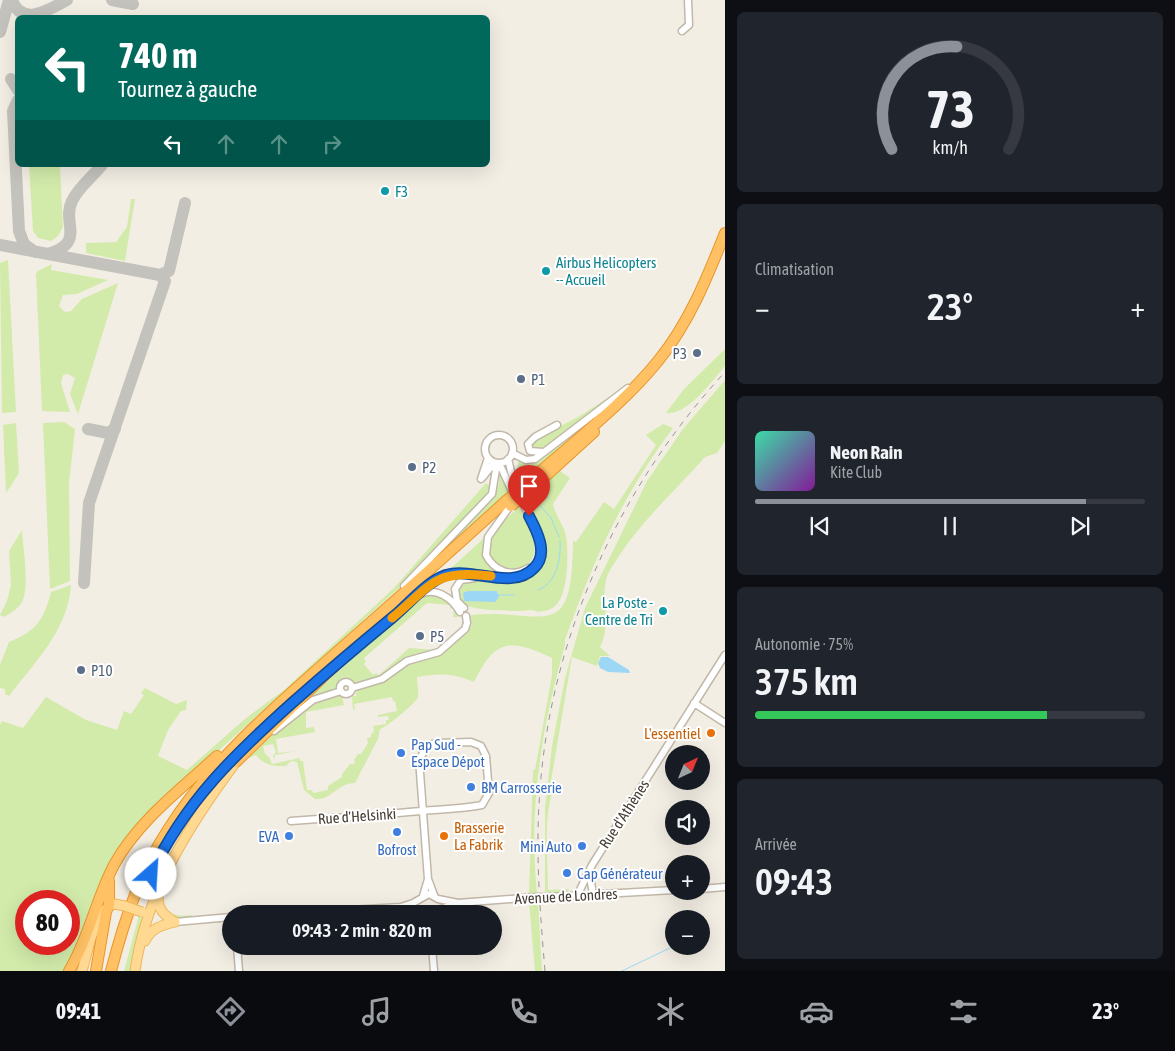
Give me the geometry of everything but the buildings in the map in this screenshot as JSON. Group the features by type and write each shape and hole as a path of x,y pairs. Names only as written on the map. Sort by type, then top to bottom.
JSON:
{"highway":[{"path":"516,498 648,372 686,321 706,281 725,233"},
{"path":"71,971 103,888 114,866 128,843 147,820 246,730 308,677 347,648 624,405 667,360 692,322 712,284 725,252"},
{"path":"236,762 327,673 347,648"},
{"path":"118,971 129,929 146,884 166,844 186,814 213,779 236,754 327,673"},
{"path":"111,971 122,928 141,879 168,828 219,762 308,677"},
{"path":"96,971 106,912 109,905 108,889 114,866"}],"main road":[{"path":"136,967 150,915 161,884 194,821 236,762"},
{"path":"161,884 159,907 175,922"},
{"path":"82,971 94,931 103,910 109,905 116,903 175,922"},
{"path":"136,967 147,935 160,926 175,922"},
{"path":"71,971 94,931"}],"street":[{"path":"682,31 689,25 688,0"},
{"path":"512,452 530,461 648,372"},
{"path":"544,452 530,451 528,444 535,437 557,425"},
{"path":"347,648 446,576 461,573 520,577 535,568 541,551 540,541 497,463 488,458 485,451 490,439 496,436 508,439 512,445 512,452 508,459 497,463 481,479 488,458"},
{"path":"508,459 516,498 533,533 537,552 531,565 519,572 511,573 496,569 486,555 488,537 516,498"},
{"path":"347,648 492,494 497,463"},
{"path":"415,597 431,591 448,594 460,580 491,576"},
{"path":"236,762 307,704 326,694 341,691 348,694 352,688 382,679 406,661 438,652 465,628 463,612 456,600 454,589"},
{"path":"443,594 463,612"},
{"name":"Rue d'Athènes","path":"578,894 589,872 725,655"},
{"path":"694,703 725,723"},
{"name":"Rue d'Helsinki","path":"291,821 424,811 482,805 489,793 486,756 481,746 471,742 436,743 429,745 419,759 424,811 428,878 440,905"},
{"path":"589,872 593,893"},
{"name":"Rue d'Helsinki","path":"421,898 428,878"},
{"path":"710,888 725,887"},
{"name":"Avenue de Londres","path":"453,905 458,903 578,894 665,890"},
{"name":"Avenue de Londres","path":"421,898 429,894 458,903"},
{"path":"404,905 421,898 422,905"},
{"path":"175,922 222,920"},
{"path":"238,955 239,971"},
{"path":"433,955 434,971"}],"green space":[{"path":"29,167 60,167 63,227 58,236 51,241 38,238 33,231"},
{"path":"131,199 135,199 125,261 86,253 86,243 116,242 127,227"},
{"path":"8,260 16,412 2,413 0,263"},
{"path":"52,264 51,270 108,280 77,294 63,295 59,306 65,312 71,311 82,299 118,283 78,414 70,394 75,378 68,374 63,375 61,383 70,412 42,411 36,274"},
{"path":"725,349 725,366 699,396 682,409 666,413 684,389"},
{"path":"725,380 725,441 717,453 705,457 649,517 628,542 607,576 605,585 606,621 600,647 610,656 600,656 597,666 572,657 550,787 553,790 548,814 547,839 548,890 569,889 567,893 547,893 545,892 545,808 552,746 565,678 585,608 647,481 683,429"},
{"path":"626,386 549,446 538,449 531,447 535,440 583,414"},
{"path":"599,413 518,484 518,459 528,463 537,461"},
{"path":"64,422 75,429 69,484 70,581 50,589 43,423"},
{"path":"16,423 19,473 6,493 3,425"},
{"path":"663,424 673,428 655,453 610,530 565,640 539,767 534,830 537,893 529,893 533,770 535,770 552,675 552,658 525,647 514,645 505,646 489,657 474,682 446,675 417,677 418,697 401,714 380,729 378,739 355,783 343,786 326,797 315,799 304,790 297,762 291,761 286,766 273,765 266,763 256,755 242,762 221,789 194,831 181,854 164,892 163,904 167,911 175,915 192,915 191,919 170,917 160,904 166,882 201,815 229,775 247,756 303,709 336,695 342,697 344,705 306,712 306,728 314,727 315,732 276,739 278,753 297,751 275,755 274,759 273,756 276,752 273,744 263,746 265,754 269,757 272,764 300,758 300,761 303,761 307,790 312,790 313,793 328,790 328,786 342,777 342,774 350,764 355,764 354,760 358,754 361,754 368,743 367,738 371,737 371,734 374,732 373,726 386,724 386,720 389,720 388,716 378,717 378,715 397,711 392,697 354,704 355,709 353,710 352,696 356,696 357,688 383,681 408,663 440,654 470,628 472,624 470,617 472,615 536,616 550,615 560,609 567,596 571,574 573,541 576,542 604,502 614,509 656,445 646,435"},
{"path":"560,471 570,478 553,504 565,532 567,543 567,572 560,600 554,607 538,612 470,607 458,600 457,586 464,583 477,581 514,583 532,576 540,568 544,559 543,539 540,528 526,500"},
{"path":"499,475 502,475 511,491 434,560 494,496 499,484"},
{"path":"486,483 491,486 486,497 447,535 399,588 144,818 80,941 80,890 15,890 15,955 73,955 66,971 0,971 0,725 2,721 23,728 46,697 86,720 117,730 124,711 131,714 144,695 141,693 145,688 176,704 187,700 186,710 181,711 168,730 158,756 187,770 246,718 284,690 395,587"},
{"path":"519,507 533,536 534,552 527,566 510,571 496,565 490,558 488,550 494,534"},
{"path":"22,530 26,587 22,602 4,617 0,615 7,601 11,585 9,551"},
{"path":"485,537 484,554 486,559 501,574 447,572"},
{"path":"71,585 64,617 49,645 9,696 5,694 5,689 0,688 0,665 9,642 26,633 38,623 51,592"},
{"path":"428,593 448,600 455,608 458,617 453,617 454,609 450,608 450,605 427,603 364,658 366,662 364,664 373,675 376,673 379,675 409,648 437,650 464,625 461,622 464,622 465,625 438,651 413,657 382,677 357,683 344,680 339,683 338,689 301,704"},
{"path":"538,901 542,971 535,971 529,902"},
{"path":"139,915 146,917 132,971 124,971"}],"water":[{"path":"468,591 497,591 499,597 495,602 464,601 463,593"},
{"path":"601,657 608,657 629,670 630,673 608,672 600,668 598,663"}],"waterway":[{"path":"526,500 528,504 541,491 548,497"},
{"path":"534,499 551,518 559,537"},
{"path":"538,590 550,582 554,576 560,555 560,541"},
{"path":"499,595 514,595"},
{"path":"622,971 665,950"}],"taxiway":[{"path":"0,32 9,0"},
{"path":"12,0 22,13 29,15 45,11 67,0"},
{"path":"112,0 133,4"},
{"path":"11,79 15,85"},
{"path":"15,107 13,111 15,151"},
{"path":"16,167 19,231 24,244 35,252"},
{"path":"48,254 67,244 70,238 69,209 72,201 100,167"},
{"path":"84,583 89,503 165,281 160,275 169,271 185,203"},
{"path":"0,245 160,275"},
{"path":"88,429 108,433 115,429"}],"railway":[{"path":"545,971 539,880 540,790 547,732 559,675 576,620 597,566 623,513 653,464 687,416 725,372"}],"slow traffic":[{"path":"392,618 426,588 446,576 461,573 491,576"}],"place":[{"name":"F3","path":"385,191"},
{"name":"Airbus Helicopters -- Accueil","path":"546,271"},
{"name":"P3","path":"697,353"},
{"name":"P1","path":"521,379"},
{"name":"P2","path":"412,467"},
{"name":"La Poste - Centre de Tri","path":"663,611"},
{"name":"P5","path":"420,636"},
{"name":"P10","path":"81,670"},
{"name":"L'essentiel","path":"711,733"},
{"name":"Pap Sud - Espace Dépot","path":"401,753"},
{"name":"BM Carrosserie","path":"471,787"},
{"name":"Bofrost","path":"397,832"},
{"name":"EVA","path":"289,836"},
{"name":"Brasserie La Fabrik","path":"444,836"},
{"name":"Mini Auto","path":"582,846"},
{"name":"Cap Générateur","path":"567,873"}],"route":[{"path":"151,874 166,844 186,814 224,766 349,652 426,588 446,576 461,573 513,578 520,577 535,568 541,551 540,541 529,516"}]}
